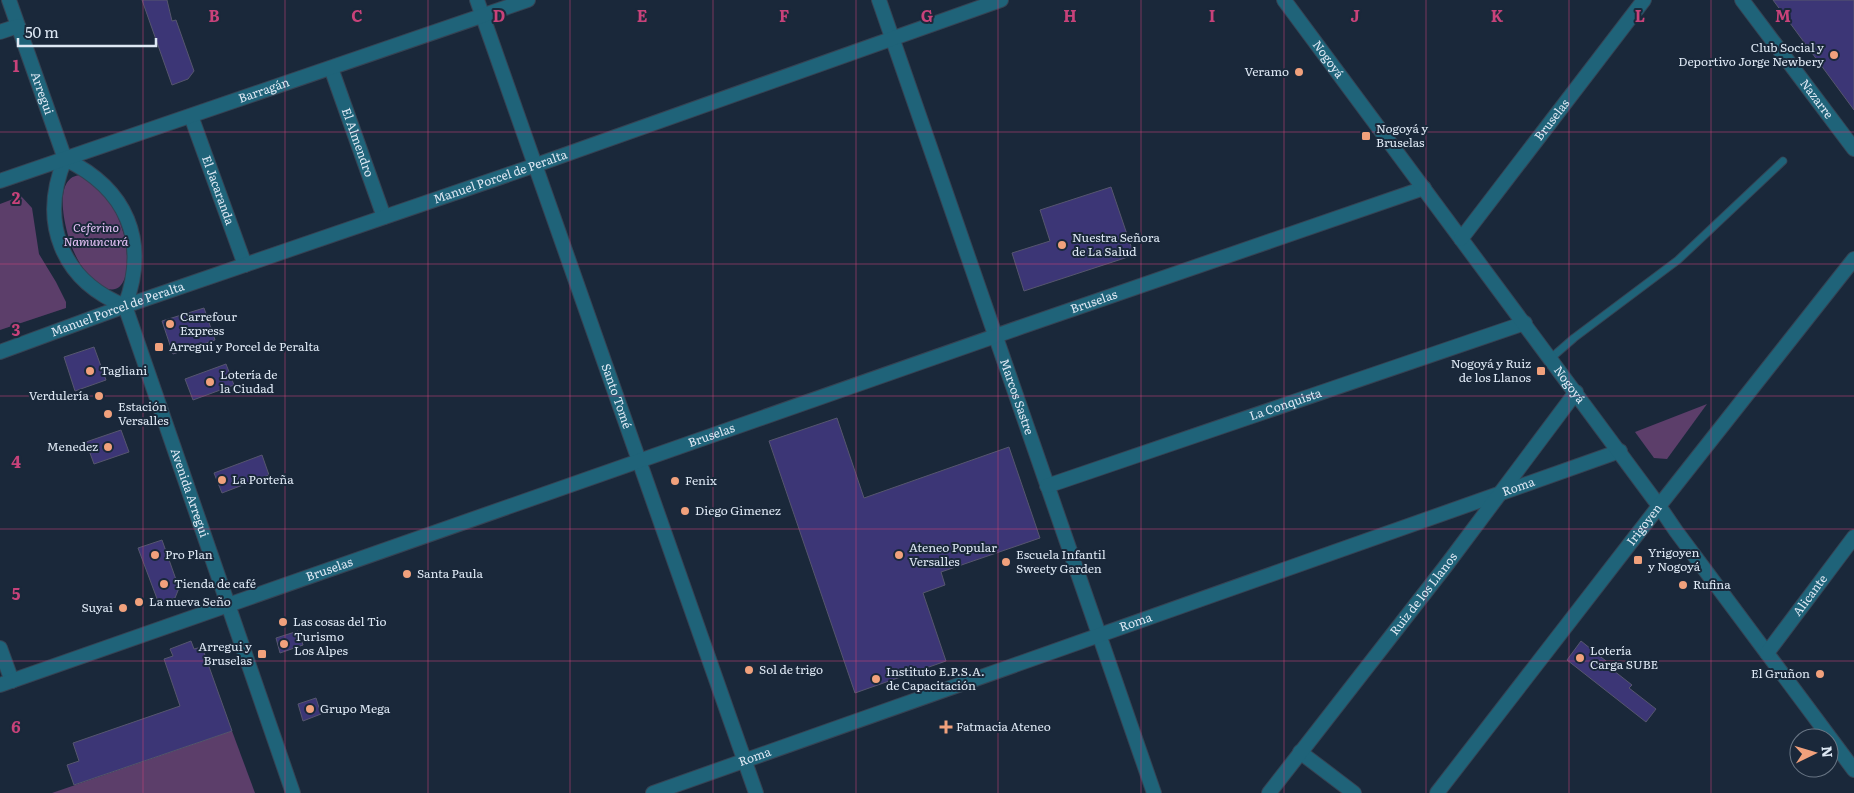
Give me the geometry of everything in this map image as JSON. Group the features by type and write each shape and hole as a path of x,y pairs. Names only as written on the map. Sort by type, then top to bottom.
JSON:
{"street":[{"name":"Arregui","path":"9,0 65,159"},
{"name":"Santo Tomé","path":"476,0 536,165 756,793"},
{"name":"Barragán","path":"0,181 528,0"},
{"name":"Marcos Sastre","path":"879,0 1154,793"},
{"name":"Manuel Porcel de Peralta","path":"0,352 125,306 536,165 1000,0"},
{"name":"Nogoyá","path":"1284,0 1620,451 1676,531 1854,770"},
{"name":"Bruselas","path":"1461,239 1644,0"},
{"name":"Nazarre","path":"1742,0 1854,149"},
{"path":"0,32 18,26"},
{"name":"El Almendro","path":"331,68 384,217"},
{"name":"El Jacaranda","path":"191,116 246,265"},
{"path":"65,159 99,179 113,194 124,211 131,230 135,269 132,288 125,306 110,300 83,280 72,268 58,238 54,222 55,190 65,159"},
{"name":"Bruselas","path":"6,683 995,336 1424,188"},
{"name":"Irigoyen","path":"1437,793 1854,259"},
{"name":"Avenida Arregui","path":"125,306 293,793"},
{"name":"La Conquista","path":"1048,486 1525,323"},
{"name":"Ruiz de los Llanos","path":"1269,793 1500,494 1576,392"},
{"name":"Roma","path":"653,793 1620,451"},
{"name":"Alicante","path":"1767,653 1854,537"},
{"path":"0,648 6,683"},
{"path":"1300,752 1354,793"}],"lane":[{"path":"1551,358 1574,338 1678,260 1783,161"}],"green space":[{"name":"Ceferino Namuncurá","path":"81,175 95,183 106,194 122,229 126,243 127,264 123,283 118,288 110,289 99,285 91,278 78,261 67,233 63,195 66,185 71,178"},
{"path":"21,196 32,208 39,254 66,302 66,308 0,330 0,204"},
{"path":"1707,404 1667,459 1654,458 1635,432"},
{"path":"232,731 255,793 52,793"}],"building":[{"path":"142,0 167,0 172,21 176,20 194,71 188,79 172,85"},
{"name":"Club Social y Deportivo Jorge Newbery","path":"1773,0 1854,0 1854,110"},
{"name":"Nuestra Señora de La Salud","path":"1111,187 1134,255 1024,291 1012,253 1050,241 1040,210"},
{"path":"204,308 215,340 173,354 162,321"},
{"path":"94,347 106,380 75,391 64,357"},
{"name":"Lotería de la Ciudad","path":"226,364 234,385 193,400 185,379"},
{"name":"Ateneo Popular Versalles","path":"837,418 864,498 1009,447 1040,538 941,572 945,585 923,593 946,661 855,693 769,441"},
{"name":"Menedez","path":"121,430 129,452 94,464 86,442"},
{"path":"262,455 269,475 222,493 214,473"},
{"path":"162,540 179,588 175,598 159,604 138,548"},
{"path":"298,631 303,645 280,653 276,638"},
{"path":"191,641 194,649 202,647 232,731 74,785 67,765 79,761 73,743 180,706 164,659 173,656 170,649"},
{"path":"1581,641 1606,661 1604,663 1632,685 1629,688 1656,709 1646,722 1567,660"},
{"name":"Grupo Mega","path":"316,698 321,714 303,721 298,704"}],"place":[{"name":"Club Social y Deportivo Jorge Newbery","path":"1834,55"},
{"name":"Veramo","path":"1299,72"},
{"name":"Nogoyá y Bruselas","path":"1366,136"},
{"name":"Nuestra Señora de La Salud","path":"1062,245"},
{"name":"Carrefour Express","path":"170,324"},
{"name":"Arregui y Porcel de Peralta","path":"159,347"},
{"name":"Tagliani","path":"90,371"},
{"name":"Nogoyá y Ruiz de los Llanos","path":"1541,371"},
{"name":"Lotería de la Ciudad","path":"210,382"},
{"name":"Verdulería","path":"99,396"},
{"name":"Estación Versalles","path":"108,414"},
{"name":"Menedez","path":"108,447"},
{"name":"La Porteña","path":"222,480"},
{"name":"Fenix","path":"675,481"},
{"name":"Diego Gimenez","path":"685,511"},
{"name":"Pro Plan","path":"155,555"},
{"name":"Ateneo Popular Versalles","path":"899,555"},
{"name":"Yrigoyen y Nogoyá","path":"1638,560"},
{"name":"Escuela Infantil Sweety Garden","path":"1006,562"},
{"name":"Santa Paula","path":"407,574"},
{"name":"Tienda de café","path":"164,584"},
{"name":"Rufina","path":"1683,585"},
{"name":"La nueva Seño","path":"139,602"},
{"name":"Suyai","path":"123,608"},
{"name":"Las cosas del Tio","path":"283,622"},
{"name":"Turismo Los Alpes","path":"284,644"},
{"name":"Arregui y Bruselas","path":"262,654"},
{"name":"Lotería Carga SUBE","path":"1580,658"},
{"name":"Sol de trigo","path":"749,670"},
{"name":"El Gruñon","path":"1820,674"},
{"name":"Instituto E.P.S.A. de Capacitación","path":"876,679"},
{"name":"Grupo Mega","path":"310,709"},
{"name":"Fatmacia Ateneo","path":"946,727"}]}
